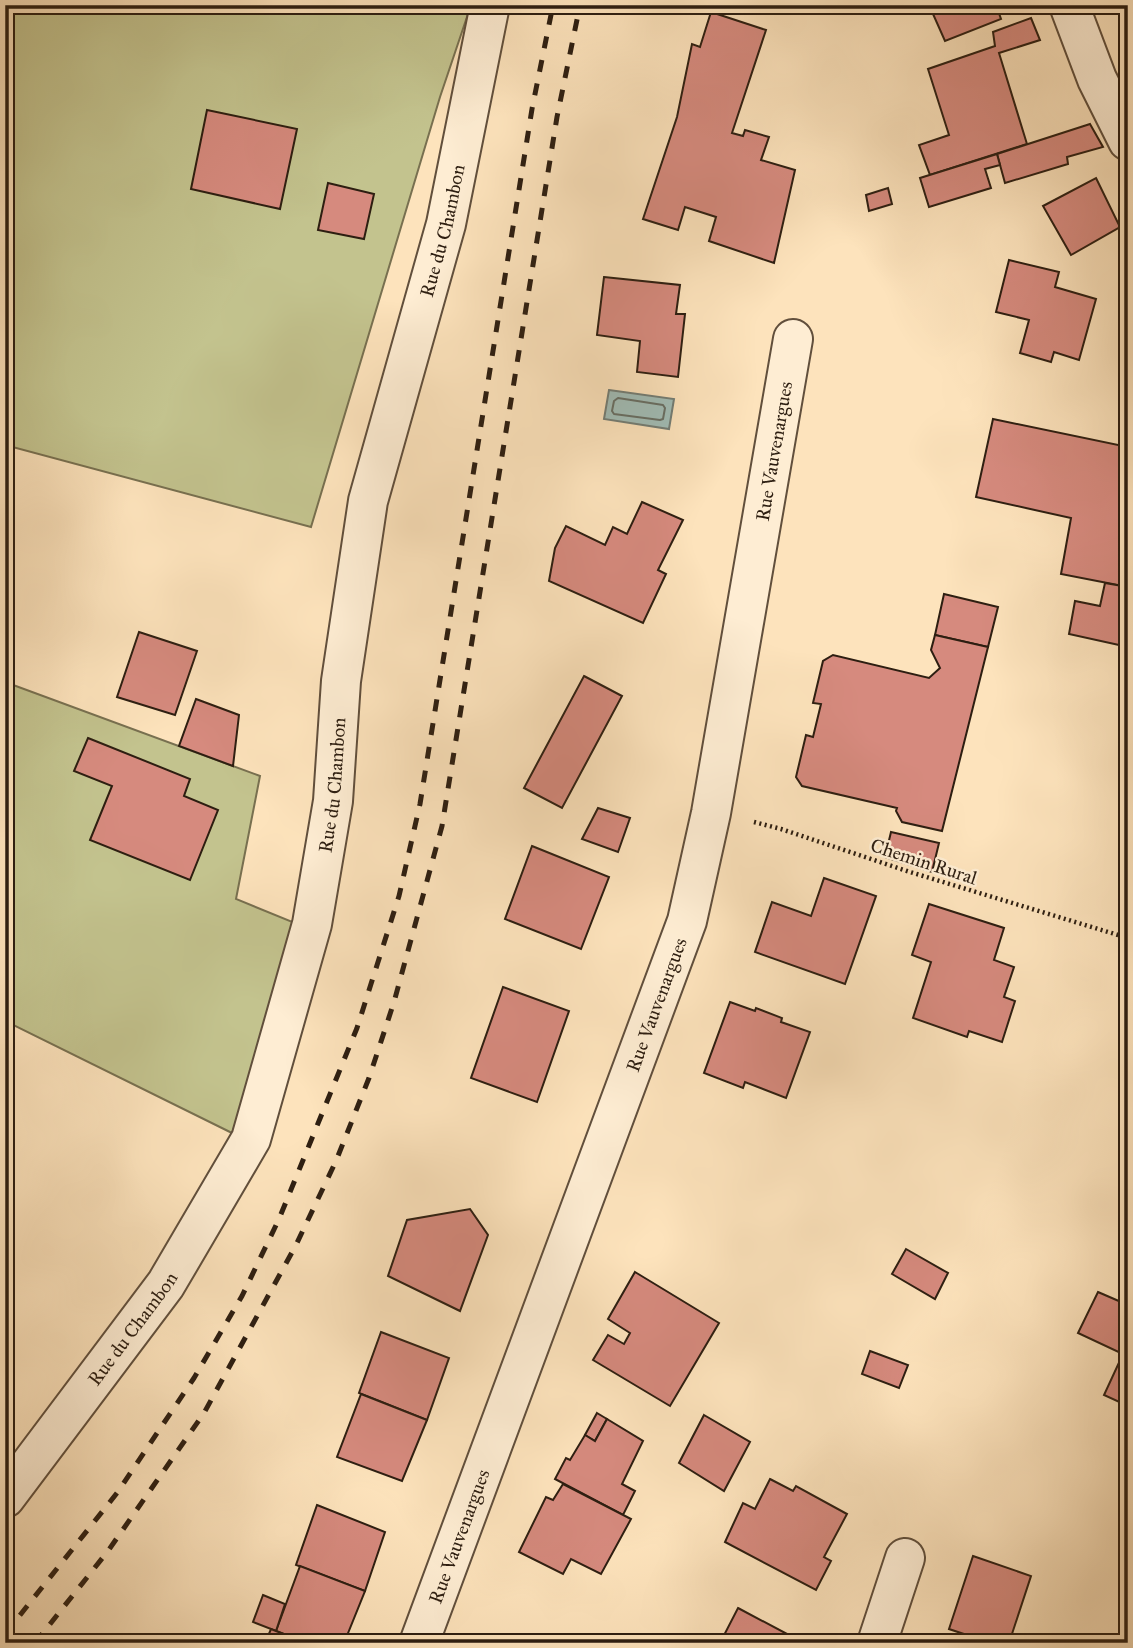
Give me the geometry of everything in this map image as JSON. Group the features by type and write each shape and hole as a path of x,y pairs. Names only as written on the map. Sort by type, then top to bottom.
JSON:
{"street":[{"name":"Rue du Chambon","path":"5,1498 166,1284 251,1139 312,924 333,801 341,681 368,501 446,225 490,5"},
{"path":"1069,5 1097,79 1128,141"},
{"name":"Rue Vauvenargues","path":"419,1643 687,921 711,813 793,339"},
{"path":"877,1643 905,1558"}],"path":[{"name":"Chemin Rural","path":"711,813 781,829 910,872 1128,938"}],"green space":[{"path":"5,5 471,5 440,97 311,527 5,445"},
{"path":"5,682 260,776 236,899 295,923 260,1056 232,1133 5,1021"}],"water":[{"path":"609,390 674,399 669,429 604,419"}],"building":[{"path":"929,5 996,5 1001,19 945,41"},
{"path":"711,12 766,30 732,133 743,136 745,130 769,137 761,160 795,170 774,263 709,241 716,217 685,207 678,230 643,219 677,117 692,44 700,47"},
{"path":"1031,18 1040,40 999,53 1027,144 930,175 919,145 949,135 928,69 995,46 993,32"},
{"path":"207,110 297,129 280,209 191,189"},
{"path":"1090,124 1103,147 1067,157 1068,164 1005,183 997,154"},
{"path":"997,154 1000,165 985,169 991,188 929,207 920,178"},
{"path":"1096,178 1120,227 1071,255 1043,206"},
{"path":"328,183 374,194 364,239 318,230"},
{"path":"888,188 892,204 869,211 866,195"},
{"path":"1009,260 1059,272 1055,287 1096,299 1079,360 1054,352 1051,362 1020,353 1029,320 996,312"},
{"path":"604,277 680,285 676,314 685,314 678,377 637,372 640,341 597,335"},
{"path":"993,419 1128,447 1128,587 1061,574 1071,518 976,497"},
{"path":"642,502 683,520 658,570 666,574 643,623 549,581 555,548 566,526 605,545 613,527 627,534"},
{"path":"1105,583 1128,587 1128,647 1069,634 1075,601 1100,606"},
{"path":"944,594 998,607 988,647 935,635"},
{"path":"139,632 197,651 175,715 117,697"},
{"path":"935,635 988,647 942,831 902,822 897,808 802,786 796,777 806,735 813,737 821,704 813,703 823,661 833,655 929,678 940,668 931,650"},
{"path":"584,676 622,696 562,808 524,788"},
{"path":"196,699 239,715 233,766 179,746"},
{"path":"88,738 190,779 184,796 218,810 190,880 90,840 112,786 74,771"},
{"path":"598,808 630,818 618,852 582,839"},
{"path":"891,832 939,843 932,872 885,857"},
{"path":"532,846 609,877 581,949 505,919"},
{"path":"824,878 876,896 845,984 755,952 772,902 811,916"},
{"path":"929,904 1004,928 994,960 1014,967 1004,997 1015,1001 1002,1042 969,1031 967,1037 913,1018 931,962 912,955"},
{"path":"503,987 569,1011 537,1102 471,1078"},
{"path":"730,1002 755,1011 756,1008 782,1018 781,1022 810,1032 786,1098 745,1082 743,1088 704,1073"},
{"path":"470,1209 488,1235 460,1311 388,1276 407,1220"},
{"path":"906,1249 948,1273 935,1299 892,1274"},
{"path":"635,1272 719,1323 670,1406 593,1360 608,1335 624,1344 630,1333 608,1319"},
{"path":"1098,1292 1128,1305 1128,1406 1104,1395 1123,1354 1078,1333"},
{"path":"381,1332 449,1358 427,1420 359,1393"},
{"path":"870,1351 908,1365 899,1388 862,1374"},
{"path":"361,1394 427,1420 402,1481 337,1457"},
{"path":"597,1413 607,1419 595,1441 585,1435"},
{"path":"704,1415 750,1442 724,1491 679,1463"},
{"path":"607,1419 643,1441 622,1484 635,1491 623,1515 555,1479 566,1458 570,1460 585,1435 595,1441"},
{"path":"770,1479 793,1491 796,1486 847,1514 824,1557 831,1561 816,1590 725,1542 743,1503 755,1509"},
{"path":"563,1484 631,1519 601,1574 571,1559 563,1574 519,1552 546,1497 553,1500"},
{"path":"317,1505 385,1532 365,1591 296,1565"},
{"path":"973,1556 1031,1576 1009,1643 991,1643 949,1629"},
{"path":"300,1566 365,1591 344,1643 307,1643 276,1631"},
{"path":"263,1595 285,1604 276,1631 253,1622"},
{"path":"738,1608 804,1643 720,1643"},
{"path":"271,1629 276,1631 307,1643 265,1643"}],"railway":[{"path":"5,1634 117,1493 194,1378 242,1296 279,1219 357,1028 399,896 420,804 532,109 553,5"},
{"path":"35,1643 108,1551 204,1413 296,1245 336,1161 369,1078 394,1002 442,826 557,117 580,5"}]}
